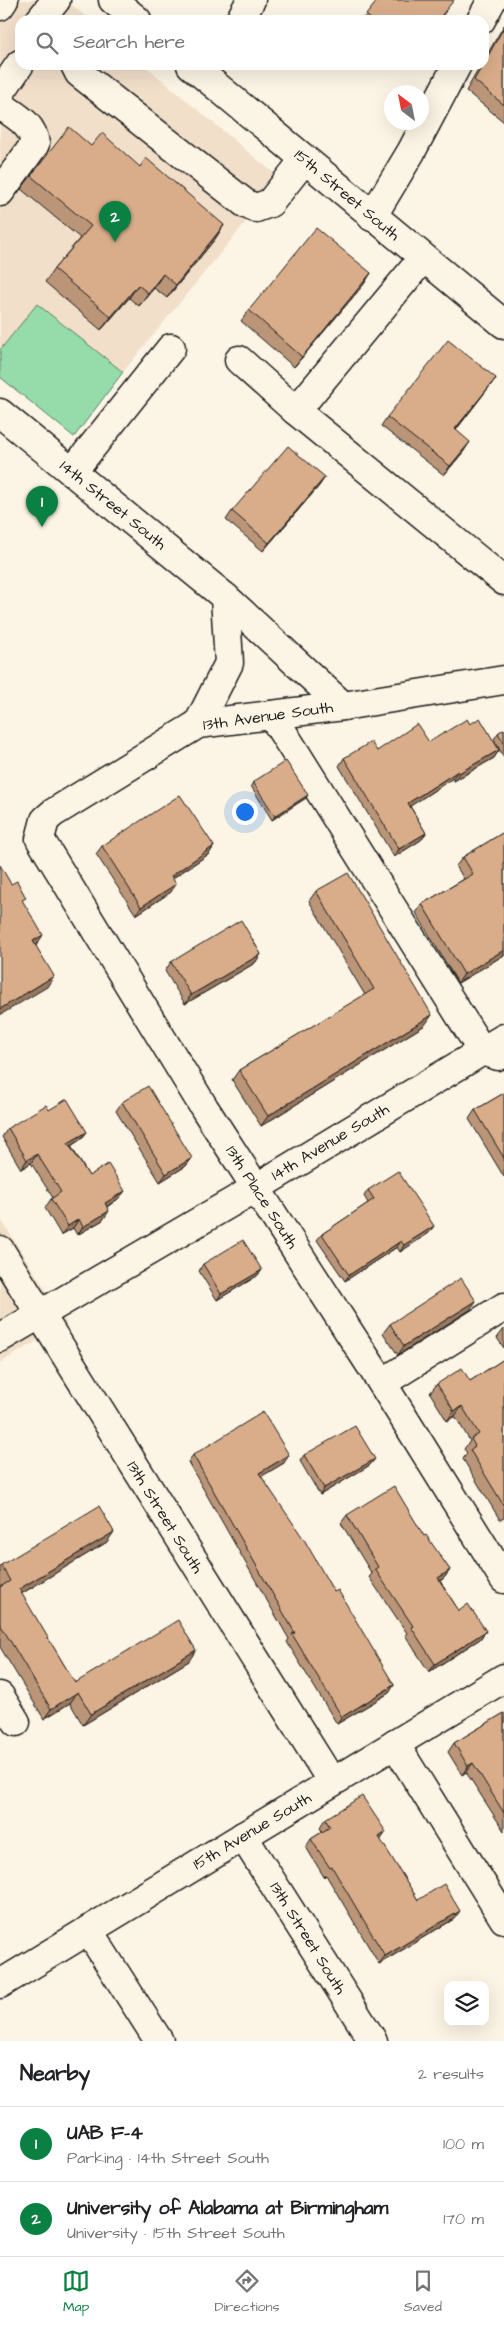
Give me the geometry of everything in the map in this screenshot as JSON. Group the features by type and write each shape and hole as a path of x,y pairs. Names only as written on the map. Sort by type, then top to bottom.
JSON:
{"street":[{"path":"0,6 4,0"},
{"path":"243,15 251,0"},
{"path":"484,15 492,0"},
{"path":"0,93 15,65"},
{"path":"78,70 246,204 297,154"},
{"name":"15th Street South","path":"204,70 297,154 504,324"},
{"path":"372,217 411,152 454,70"},
{"path":"0,105 24,122 34,133 35,144 0,192"},
{"path":"296,411 422,258"},
{"path":"72,472 170,348"},
{"path":"239,360 296,411 504,581"},
{"name":"14th Street South","path":"0,413 225,597 343,706"},
{"path":"198,724 228,663 225,597"},
{"name":"13th Avenue South","path":"53,813 198,724 343,706 504,680"},
{"path":"272,715 497,1049"},
{"name":"13th Place South","path":"53,813 45,820 42,828 40,839 44,848 205,1109 382,1383 504,1579"},
{"name":"14th Avenue South","path":"0,1338 255,1187 497,1049"},
{"name":"13th Street South","path":"0,1250 332,1782"},
{"path":"382,1383 504,1307"},
{"name":"15th Avenue South","path":"0,1984 504,1678"},
{"path":"0,1696 16,1722"},
{"path":"395,1744 504,1920"},
{"name":"13th Street South","path":"243,1836 373,2041"},
{"path":"88,1930 159,2041"}],"shaded area":[{"path":"0,0 66,0 84,15 15,15 15,70 150,70 281,179 123,372 37,305 0,350"},
{"path":"0,1218 67,1323 0,1363"}],"green space":[{"path":"37,304 123,372 74,437 0,377 0,350"}],"building":[{"path":"378,0 454,0 442,15 366,15"},
{"path":"504,27 504,105 474,80 480,70 489,70 489,54"},
{"path":"69,127 91,146 102,133 140,167 146,158 224,225 176,285 163,274 148,293 138,285 111,317 54,269 91,226 31,176"},
{"path":"316,228 371,273 302,357 249,310"},
{"path":"448,340 496,378 455,429 470,442 450,466 387,417"},
{"path":"288,446 325,477 269,543 232,511"},
{"path":"480,718 499,750 459,773 458,771 408,803 426,833 399,849 344,758 371,742 377,751 417,724 429,742 467,719 470,724"},
{"path":"504,729 504,743 498,733"},
{"path":"286,761 308,795 275,816 253,782"},
{"path":"180,795 214,846 171,876 176,884 141,907 102,846"},
{"path":"504,832 504,950 464,974 422,904 473,874 463,857"},
{"path":"0,865 11,884 17,881 26,898 22,900 43,935 33,941 54,976 0,1009"},
{"path":"348,873 432,1015 268,1116 239,1070 374,989 316,891"},
{"path":"241,920 261,954 191,995 171,962"},
{"path":"148,1086 192,1158 166,1174 122,1102"},
{"path":"504,1093 504,1158 475,1110"},
{"path":"67,1099 87,1132 68,1143 89,1176 108,1164 125,1191 105,1203 109,1211 83,1227 79,1219 68,1226 51,1199 61,1192 37,1154 27,1160 8,1128 46,1105 49,1110"},
{"path":"398,1171 434,1226 404,1245 401,1241 349,1275 322,1234 374,1199 368,1190"},
{"path":"243,1240 262,1270 221,1294 203,1264"},
{"path":"461,1278 476,1301 404,1346 390,1324"},
{"path":"504,1359 504,1506 470,1450 475,1446 471,1439 479,1434 462,1406 454,1411 437,1384 462,1368 470,1381"},
{"path":"263,1412 289,1455 259,1473 305,1541 334,1592 338,1590 394,1685 342,1717 292,1634 295,1633 193,1455"},
{"path":"355,1426 375,1459 324,1488 304,1455"},
{"path":"394,1486 424,1536 426,1535 450,1570 438,1578 459,1611 468,1604 486,1631 435,1664 411,1627 413,1626 375,1569 378,1567 347,1515"},
{"path":"99,1506 114,1532 19,1589 75,1683 178,1620 196,1650 91,1714 78,1692 51,1709 0,1624 0,1587 10,1581 1,1565"},
{"path":"504,1713 504,1813 473,1763 468,1766 454,1743"},
{"path":"362,1796 386,1832 379,1837 418,1900 444,1884 460,1911 385,1956 332,1867 330,1868 311,1839 330,1827 325,1819"}],"place":[{"name":"University of Alabama at Birmingham","path":"115,242"},
{"name":"UAB F-4","path":"42,527"}]}
